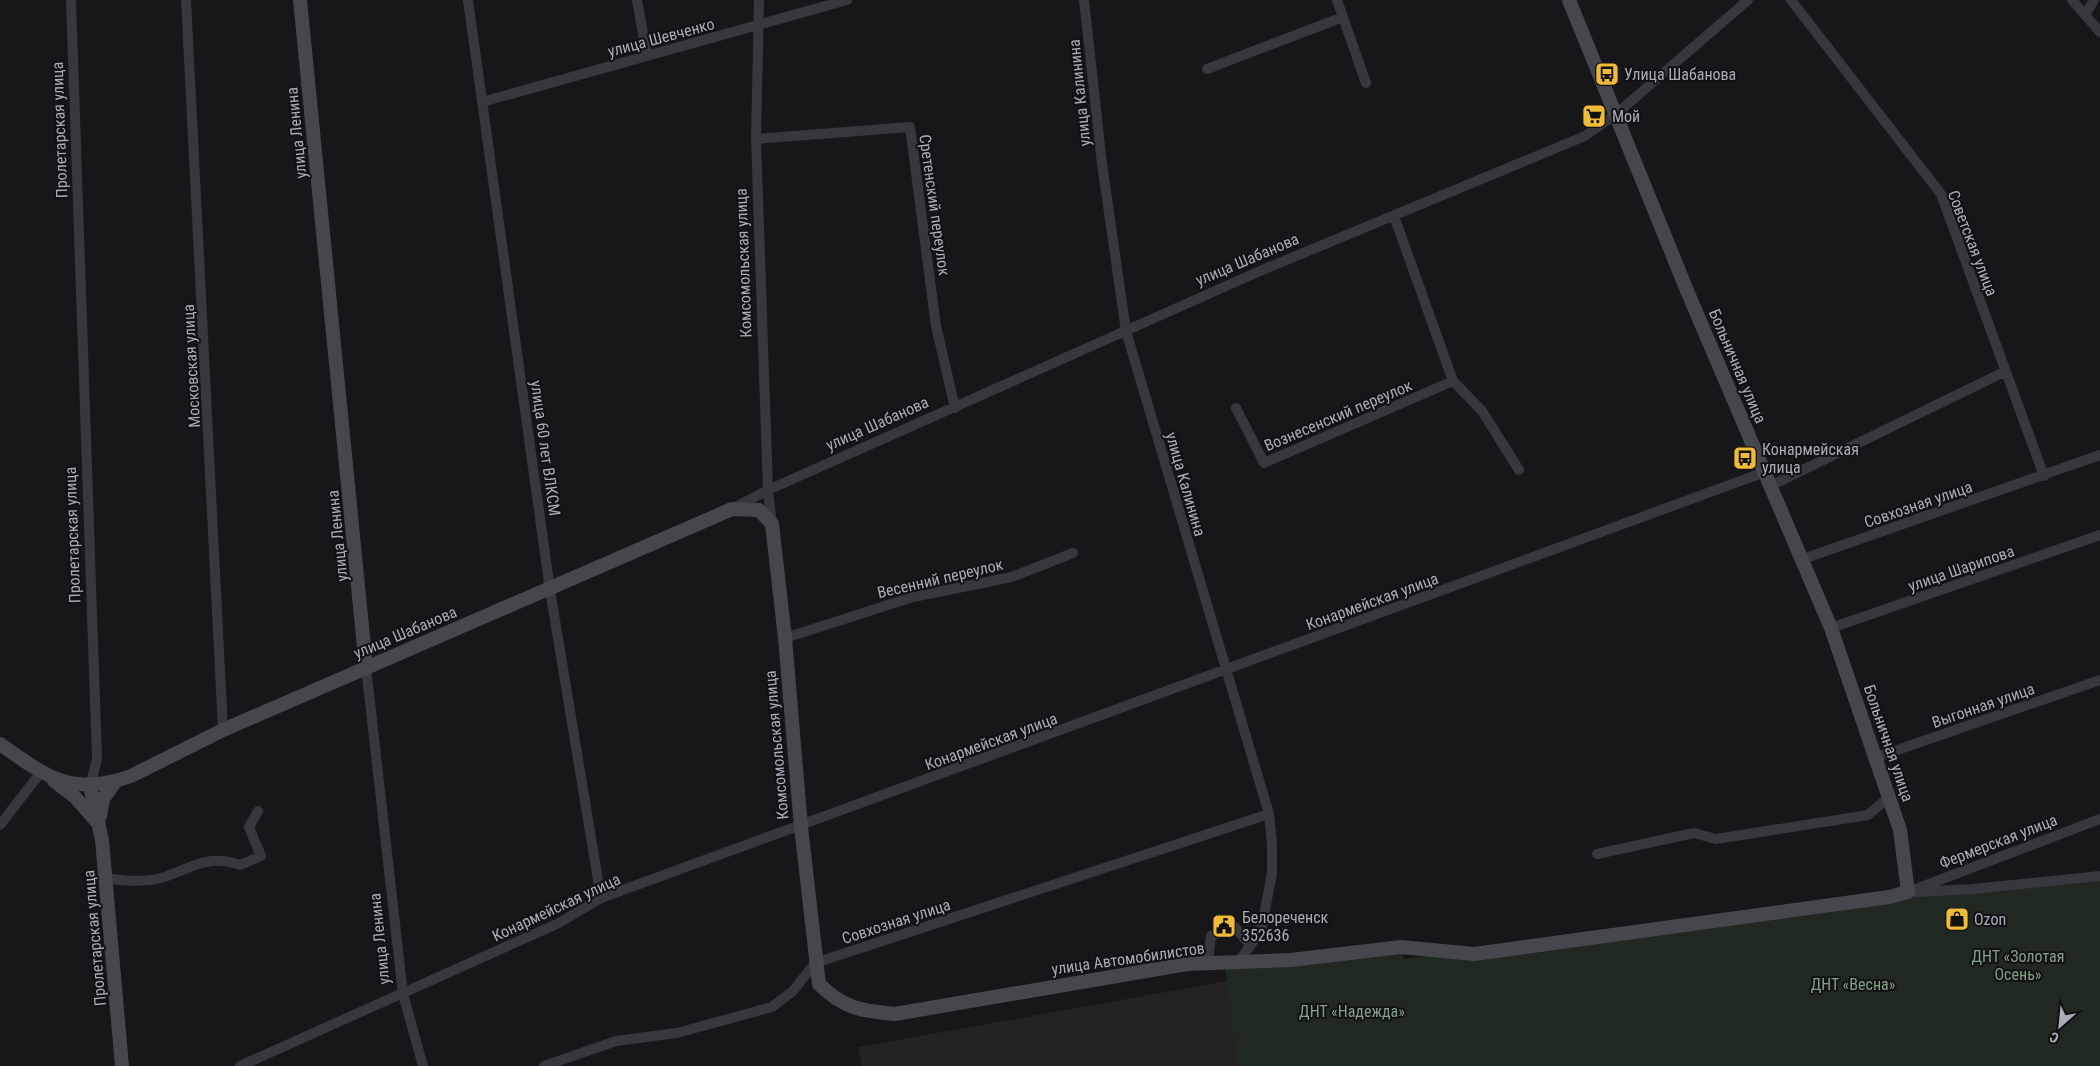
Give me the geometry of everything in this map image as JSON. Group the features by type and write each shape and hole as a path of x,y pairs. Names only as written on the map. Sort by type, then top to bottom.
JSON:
{"street":[{"name":"Пролетарская улица","path":"71,0 97,759 90,786 100,827 106,878 122,1066"},
{"name":"Московская улица","path":"186,0 223,730"},
{"name":"улица Ленина","path":"300,0 366,667 403,994 423,1066"},
{"name":"улица 60 лет ВЛКСМ","path":"468,0 550,590 601,898"},
{"path":"637,0 646,56"},
{"name":"Комсомольская улица","path":"759,0 756,138 768,490 785,638 800,827 815,963"},
{"name":"улица Шевченко","path":"482,102 847,0"},
{"name":"улица Калинина","path":"1084,0 1102,164 1126,332 1269,814 1272,872 1262,930 1249,944 1238,962"},
{"path":"1336,0 1366,83"},
{"name":"Больничная улица","path":"1569,0 1692,302 1772,485 1831,628 1877,757 1900,830 1908,892"},
{"name":"улица Шабанова","path":"41,772 64,781 90,786 116,782 131,776 223,730 366,667 550,590 732,509 768,490 1260,271 1585,136 1615,115 1748,0"},
{"name":"Советская улица","path":"1791,0 1941,194 2004,372 2044,476"},
{"path":"2072,0 2100,32"},
{"path":"2085,15 2094,0"},
{"path":"1207,69 1343,17"},
{"name":"Сретенский переулок","path":"756,138 910,127 936,326 955,408"},
{"path":"1394,216 1453,382 1482,411 1519,470"},
{"path":"1772,485 2004,372"},
{"name":"Вознесенский переулок","path":"1236,408 1264,463 1453,382"},
{"path":"2044,476 2100,455"},
{"name":"Конармейская улица","path":"240,1066 559,923 601,898 800,827 1765,472"},
{"name":"Совхозная улица","path":"1803,559 2044,476"},
{"name":"улица Шабанова","path":"732,509 759,510 772,524"},
{"name":"улица Шарипова","path":"1831,628 2100,536"},
{"name":"Весенний переулок","path":"785,638 913,597 1012,577 1073,553"},
{"name":"Выгонная улица","path":"1877,757 2100,680"},
{"path":"0,744 76,797 100,827"},
{"path":"0,825 41,772"},
{"path":"100,827 103,799 116,782"},
{"path":"1597,854 1694,833 1716,839 1868,815 1889,796"},
{"path":"106,878 144,881 160,878 214,860 227,860 240,865 261,856 249,827 258,811"},
{"name":"Совхозная улица","path":"815,963 1269,814"},
{"name":"Фермерская улица","path":"1908,892 2100,819"},
{"path":"1908,892 1973,889 2100,876"},
{"name":"улица Автомобилистов","path":"815,963 819,984 843,1004 863,1011 895,1014 1187,964 1291,960 1401,948 1474,954 1889,897 1908,892"},
{"path":"1208,963 1211,936 1235,927 1249,944"},
{"path":"544,1066 616,1041 677,1033 772,1007 793,991 815,963"}],"shaded area":[{"path":"1233,980 1237,1066 862,1066 858,1047"}],"green space":[{"name":"ДНТ «Весна»","path":"2100,874 2100,1066 1237,1066 1225,967 1402,951 1404,959 1883,898"}],"place":[{"name":"Улица Шабанова","path":"1607,74"},
{"name":"Мой","path":"1594,116"},
{"name":"Конармейская улица","path":"1745,458"},
{"name":"Ozon","path":"1957,919"},
{"name":"Белореченск 352636","path":"1224,926"}],"park label":[{"name":"ДНТ «Золотая Осень»","path":"2018,965"},
{"name":"ДНТ «Надежда»","path":"1352,1011"}]}
